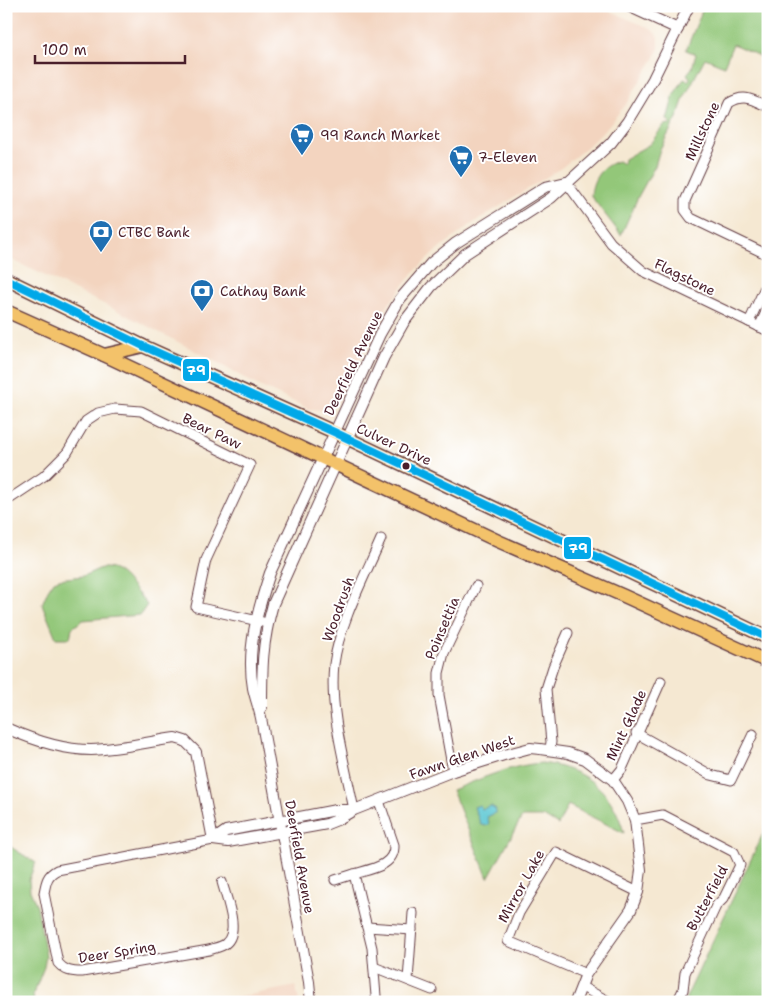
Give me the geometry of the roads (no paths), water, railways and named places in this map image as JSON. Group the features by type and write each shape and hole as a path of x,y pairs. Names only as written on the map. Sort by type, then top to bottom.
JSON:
{"main road":[{"name":"Culver Drive","path":"6,279 143,346 347,438 768,638"},
{"path":"6,311 104,355 498,541 768,662"},
{"path":"104,355 143,346"}],"street":[{"path":"628,6 678,29"},
{"name":"Deerfield Avenue","path":"261,718 262,663 267,623 279,590 393,340 423,296 465,254 550,198 611,143 627,122 653,79 689,6"},
{"name":"Millstone","path":"768,107 748,98 738,98 729,103 685,201 685,210 691,218 768,255"},
{"name":"Deerfield Avenue","path":"311,1002 261,718 253,688 251,663 255,620 270,573 380,334 400,299 431,263 456,243 545,187 566,182"},
{"name":"Flagstone","path":"566,182 611,243 643,271 768,331"},
{"path":"749,322 768,281"},
{"path":"759,327 768,308"},
{"name":"Bear Paw","path":"6,499 11,498 44,476 67,453 86,421 98,413 115,410 141,411 250,465 206,560 196,607 267,623"},
{"name":"Woodrush","path":"354,810 334,707 334,662 341,634 381,539"},
{"name":"Poinsettia","path":"454,772 439,695 439,673 444,653 476,586"},
{"path":"550,750 551,742 546,689 553,667 568,633"},
{"name":"Mint Glade","path":"613,780 622,769 661,681"},
{"path":"6,728 42,743 65,748 89,750 175,738 184,740 196,752 213,840"},
{"path":"636,734 711,775 732,780 753,734"},
{"name":"Fawn Glen West","path":"281,832 326,824 354,810 454,772 530,748 568,752 585,759 613,780 627,801 635,820 641,870 638,892 631,910 586,974 575,1002"},
{"path":"334,880 382,865 392,857 394,845 379,801"},
{"name":"Fawn Glen West","path":"279,820 336,810 354,810"},
{"name":"Butterfield","path":"635,820 663,815 734,852 740,865 724,898 716,906 685,973 683,990 677,1002"},
{"name":"Deer Spring","path":"213,840 226,831 279,820"},
{"name":"Deer Spring","path":"222,882 232,920 232,935 225,944 209,950 82,972 72,972 63,969 58,963 44,893 46,881 51,873 57,870 213,840 228,842 281,832"},
{"name":"Mirror Lake","path":"586,974 508,940 519,913 556,852 638,892"},
{"path":"354,874 372,948 376,996"},
{"path":"408,980 413,913"},
{"path":"367,927 412,930"},
{"path":"374,967 432,990"},
{"path":"582,987 610,1002"}],"water":[{"path":"480,805 482,809 491,806 496,809 495,813 487,817 489,823 486,826 481,825 474,807"}],"place":[{"name":"99 Ranch Market","path":"302,156"},
{"name":"7-Eleven","path":"461,178"},
{"name":"CTBC Bank","path":"101,253"},
{"name":"Cathay Bank","path":"202,312"}]}
